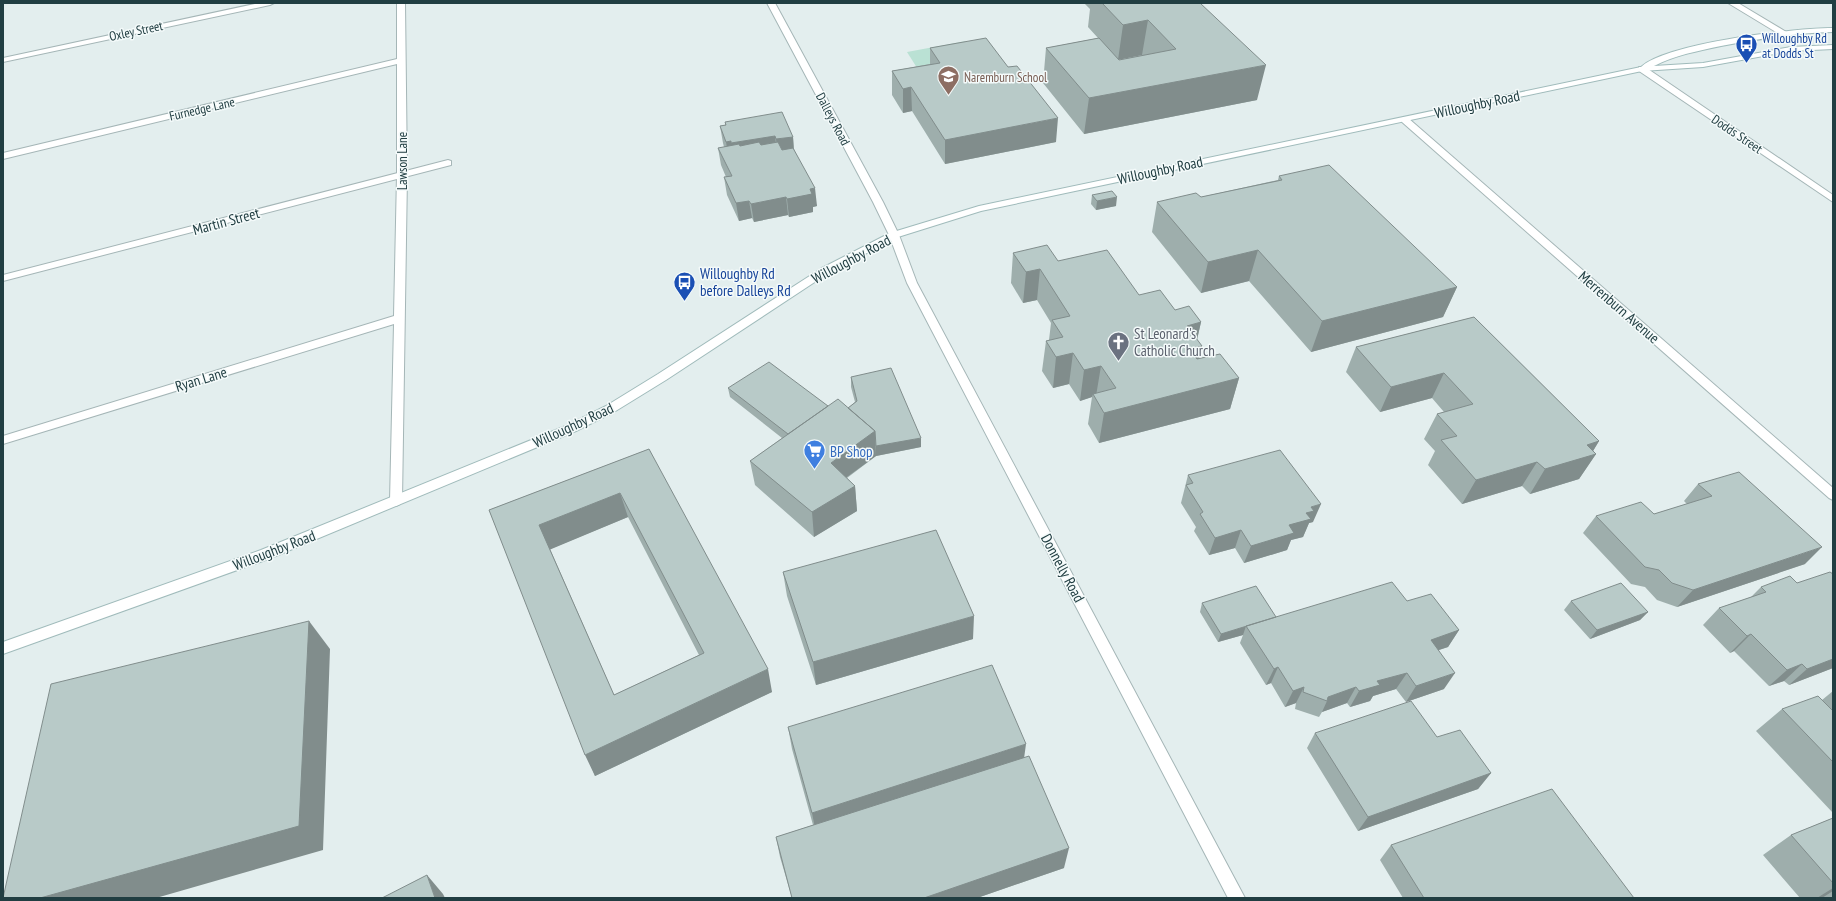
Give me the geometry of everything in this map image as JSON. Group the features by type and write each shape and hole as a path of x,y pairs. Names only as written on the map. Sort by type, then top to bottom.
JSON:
{"street":[{"name":"Oxley Street","path":"3,60 270,3"},
{"name":"Lawson Lane","path":"396,501 402,175 401,3"},
{"name":"Dalleys Road","path":"770,3 894,236"},
{"path":"1732,3 1808,47"},
{"name":"Willoughby Road","path":"1642,68 1679,52 1752,37 1784,32 1833,30"},
{"name":"Willoughby Road","path":"3,648 266,554 572,428 610,409 826,270 894,236 979,209 1405,120 1642,68 1703,65 1808,47 1833,47"},
{"name":"Furnedge Lane","path":"3,156 401,61"},
{"name":"Dodds Street","path":"1642,68 1833,199"},
{"name":"Merrenburn Avenue","path":"1405,120 1833,495"},
{"name":"Martin Street","path":"3,278 448,163"},
{"name":"Donnelly Road","path":"894,236 912,283 1237,898"},
{"name":"Ryan Lane","path":"3,440 400,318"}],"green space":[{"path":"966,41 919,71 907,52"}],"building":[{"path":"1102,3 1200,3 1266,65 1089,98 1046,48 1099,38 1119,60 1176,49 1148,20 1123,25"},
{"path":"986,38 1008,67 1017,66 1058,118 945,140 911,87 903,89 892,71 940,63 930,48"},
{"path":"782,112 793,137 776,139 775,136 731,143 731,141 726,142 720,126 726,125 725,122"},
{"path":"759,142 761,145 778,142 782,150 793,148 815,188 810,189 812,194 787,199 786,197 751,204 749,201 736,203 724,177 732,176 718,148 739,144 740,146"},
{"path":"1329,165 1457,287 1322,321 1258,250 1208,262 1157,202 1196,193 1201,197 1282,180 1279,176"},
{"path":"1112,191 1117,197 1097,201 1092,195"},
{"path":"1047,245 1058,261 1107,250 1139,295 1160,290 1175,310 1189,306 1201,322 1187,326 1202,346 1189,349 1197,359 1220,354 1239,378 1104,413 1093,394 1116,388 1101,366 1084,370 1073,353 1056,357 1046,341 1063,337 1052,320 1070,316 1040,269 1026,272 1013,253"},
{"path":"1474,317 1599,441 1587,445 1596,454 1545,469 1537,462 1476,480 1441,440 1457,436 1437,414 1473,404 1444,373 1391,387 1356,347"},
{"path":"769,362 828,406 788,434 728,388"},
{"path":"891,368 921,438 876,446 875,431 848,408 857,401 851,377"},
{"path":"838,399 875,431 831,463 855,486 812,512 750,461"},
{"path":"649,449 768,669 585,755 489,510","holes":["620,493 704,653 614,695 539,525"]},
{"path":"1280,450 1321,504 1311,507 1314,511 1306,513 1311,519 1289,525 1294,533 1251,546 1241,530 1215,538 1200,514 1203,512 1186,485 1193,483 1188,475"},
{"path":"1739,472 1822,547 1693,590 1672,583 1659,570 1645,567 1596,516 1641,502 1654,514 1712,496 1698,484"},
{"path":"936,530 974,616 813,662 783,572"},
{"path":"1830,572 1833,574 1833,659 1807,669 1802,664 1787,670 1751,634 1747,636 1719,608 1766,592 1761,587 1790,576 1797,583"},
{"path":"1392,582 1407,601 1431,594 1459,630 1431,640 1455,673 1416,686 1407,673 1377,681 1380,685 1359,691 1356,687 1328,697 1327,701 1303,692 1304,687 1293,691 1278,667 1274,669 1246,626"},
{"path":"1621,583 1648,612 1597,630 1571,601"},
{"path":"1256,586 1276,617 1221,634 1202,603"},
{"path":"309,621 299,826 40,898 3,898 51,684"},
{"path":"992,665 1026,744 812,813 788,727"},
{"path":"1818,696 1833,711 1833,762 1782,709"},
{"path":"1411,701 1437,737 1460,730 1491,773 1368,817 1315,733"},
{"path":"1029,756 1069,848 924,898 792,898 776,837"},
{"path":"1552,789 1634,898 1424,898 1391,845"},
{"path":"1833,818 1833,883 1791,835"},
{"path":"427,875 435,898 382,898"}],"place":[{"name":"Willoughby Rd at Dodds St","path":"1747,64"},
{"name":"Naremburn School","path":"948,96"},
{"name":"Willoughby Rd before Dalleys Rd","path":"684,302"},
{"name":"St Leonard's Catholic Church","path":"1119,362"},
{"name":"BP Shop","path":"815,470"}]}
